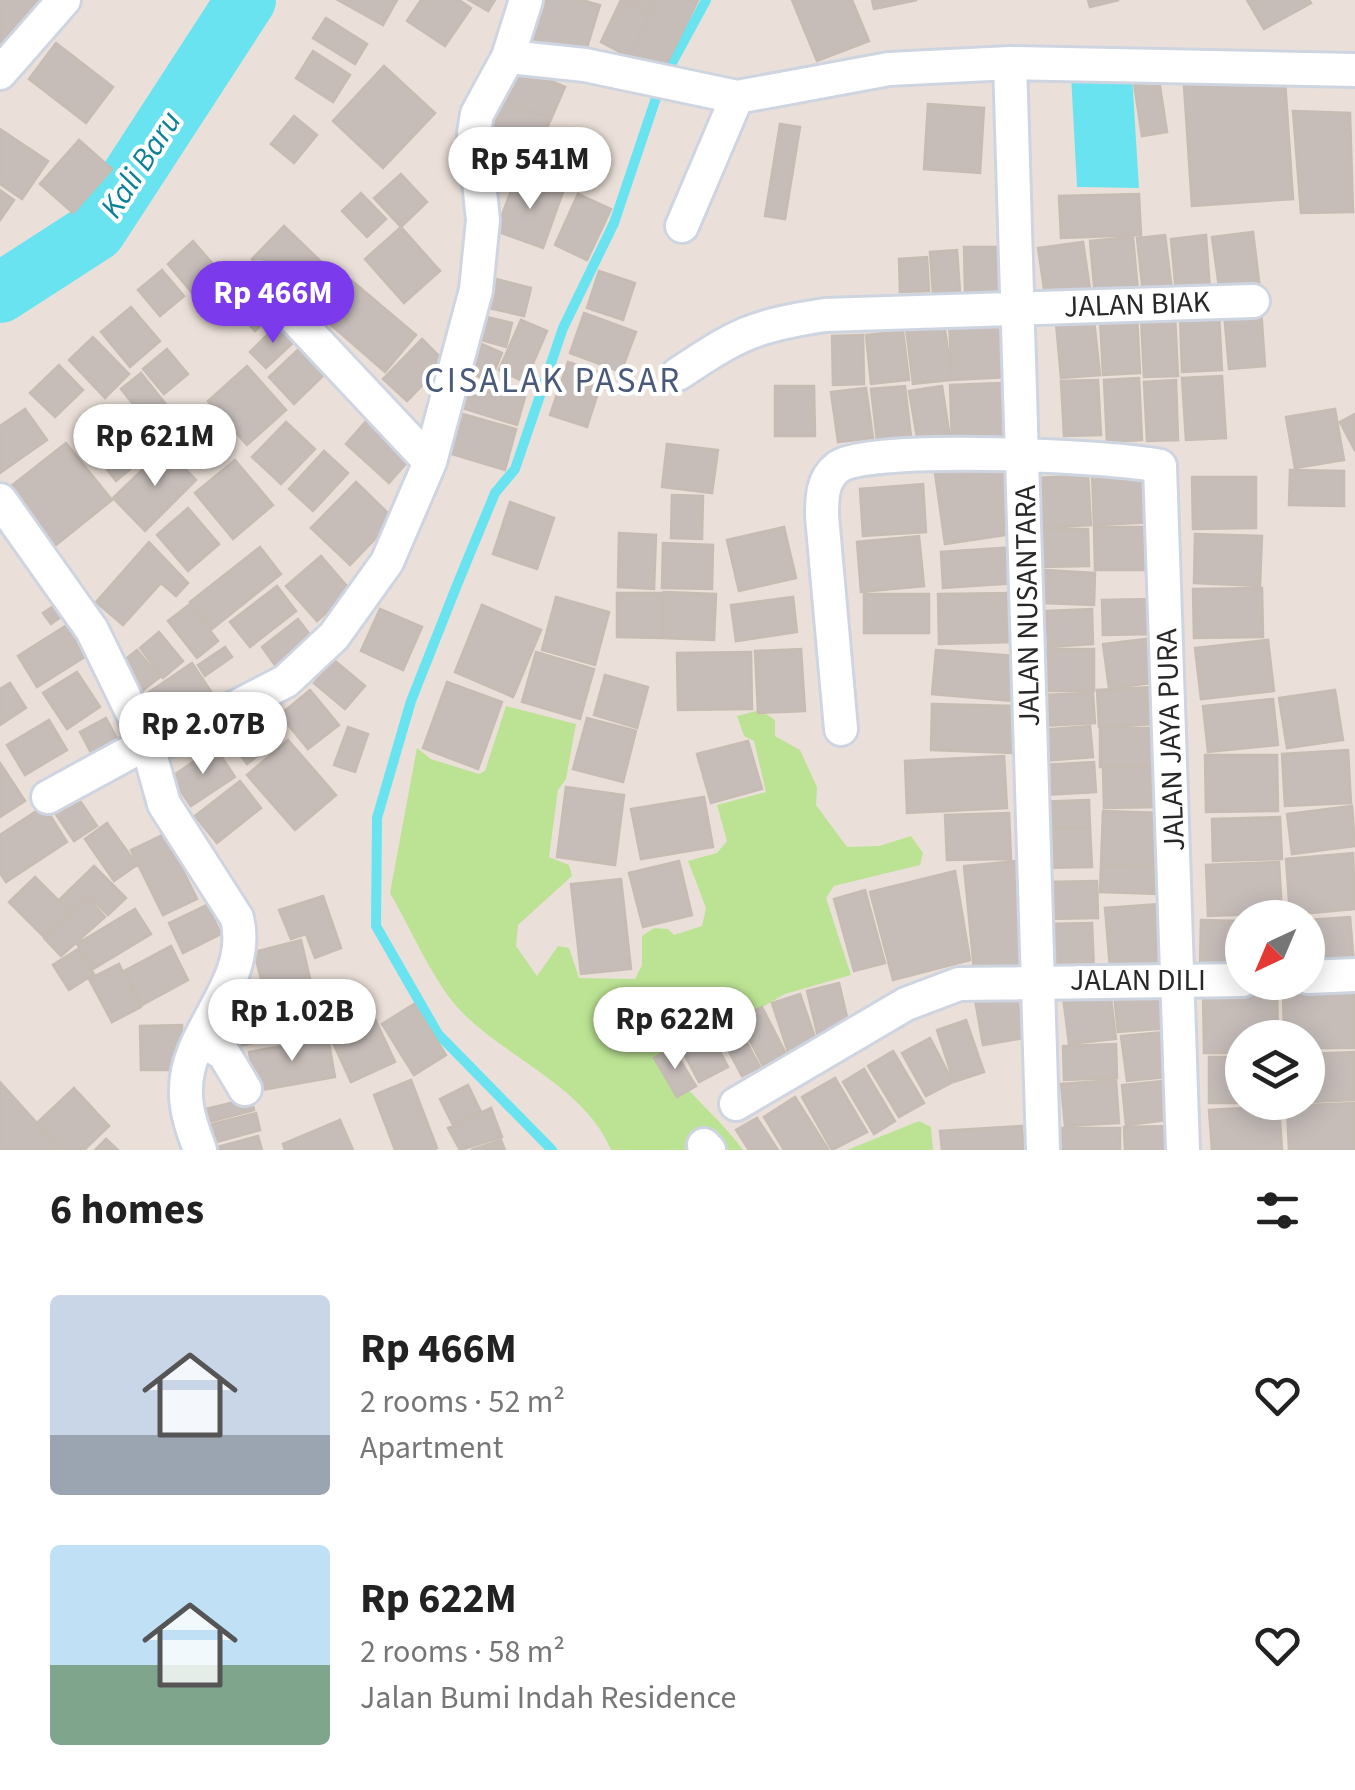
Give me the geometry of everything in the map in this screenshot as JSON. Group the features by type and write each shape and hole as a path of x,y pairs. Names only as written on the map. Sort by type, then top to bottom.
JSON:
{"street":[{"path":"0,73 64,0"},
{"path":"48,796 147,744 190,731 286,680 312,659 364,598 386,562 430,462 476,290 483,243 473,156 477,114 508,57 526,0"},
{"path":"508,57 585,65 738,97 889,68 1010,62 1355,70"},
{"name":"JALAN NUSANTARA","path":"1010,62 1042,1150"},
{"path":"682,226 738,97"},
{"path":"258,279 430,462"},
{"name":"JALAN BIAK","path":"678,374 734,336 763,324 825,315 1254,301"},
{"path":"840,729 822,516 827,479 849,462 1024,455"},
{"name":"JALAN JAYA PURA","path":"1024,455 1160,466 1184,1150"},
{"path":"0,500 92,630 147,744 164,804 237,918 241,936 236,964 185,1086 200,1150"},
{"path":"1325,976 1355,975"},
{"name":"JALAN DILI","path":"736,1104 906,1004 959,984 1034,980 1225,981"},
{"path":"202,1040 224,1054 244,1089"}],"green space":[{"path":"506,706 576,724 566,779 558,790 549,857 569,865 572,876 518,925 516,946 537,976 558,946 569,948 579,978 635,979 642,965 642,936 654,928 668,929 674,935 702,926 706,908 688,861 717,853 727,841 717,805 766,792 754,741 744,736 737,716 760,710 775,720 775,736 800,750 817,787 816,805 847,847 879,846 911,836 923,853 920,865 834,886 826,898 851,975 785,994 757,1010 718,1018 664,1055 681,1081 743,1150 611,1150 582,1107 477,1026 448,996 430,968 390,893 417,748 431,759 479,774 485,771"},
{"path":"919,1121 931,1127 933,1150 847,1150"}],"water":[{"path":"1071,75 1132,75 1139,188 1077,187"}],"building":[{"path":"0,0 38,0 0,46"},
{"path":"338,0 397,0 383,25"},
{"path":"421,0 459,0 471,8 445,46 407,21"},
{"path":"469,0 495,0 488,11"},
{"path":"532,0 582,0 600,5 585,54 521,36"},
{"path":"621,0 650,15 629,57 601,42"},
{"path":"624,0 657,0 651,14"},
{"path":"659,0 698,0 662,73 629,57"},
{"path":"792,0 852,0 869,41 817,61"},
{"path":"872,0 917,0 874,9"},
{"path":"1088,0 1119,0 1090,7"},
{"path":"1247,0 1309,0 1311,3 1264,29"},
{"path":"326,18 367,44 355,64 313,38"},
{"path":"56,43 113,87 86,123 29,79"},
{"path":"313,51 350,75 333,102 296,78"},
{"path":"511,64 565,87 551,119 497,96"},
{"path":"384,66 435,113 383,168 333,121"},
{"path":"1159,80 1167,132 1142,136 1134,84"},
{"path":"1285,80 1293,199 1192,206 1184,86"},
{"path":"497,96 551,119 535,155 482,131"},
{"path":"928,104 984,108 980,173 924,169"},
{"path":"1293,111 1350,113 1353,212 1301,213"},
{"path":"294,116 317,135 294,163 271,144"},
{"path":"780,124 800,127 785,219 765,216"},
{"path":"0,129 48,161 22,199 0,184"},
{"path":"79,140 112,169 73,213 40,184"},
{"path":"401,174 427,202 401,227 374,198"},
{"path":"517,175 563,192 543,248 496,231"},
{"path":"0,190 14,200 0,220"},
{"path":"361,193 386,219 367,237 342,211"},
{"path":"578,194 611,209 587,260 555,245"},
{"path":"1139,194 1141,235 1061,238 1059,196"},
{"path":"284,226 336,276 304,309 252,259"},
{"path":"401,227 440,271 404,303 365,259"},
{"path":"1253,232 1260,289 1220,294 1212,237"},
{"path":"1165,235 1172,290 1143,293 1137,238"},
{"path":"1206,235 1210,290 1176,293 1171,239"},
{"path":"1133,237 1138,292 1095,296 1090,241"},
{"path":"193,241 219,271 193,294 168,264"},
{"path":"1083,242 1090,289 1045,295 1038,248"},
{"path":"964,247 1005,247 1005,292 965,292"},
{"path":"957,250 960,292 933,294 930,252"},
{"path":"927,257 929,291 900,292 899,259"},
{"path":"162,270 184,296 160,316 138,290"},
{"path":"599,271 635,283 623,320 587,308"},
{"path":"345,275 416,335 385,372 315,311"},
{"path":"496,279 531,288 524,316 489,308"},
{"path":"255,290 275,312 255,331 234,309"},
{"path":"131,307 160,341 130,367 101,332"},
{"path":"1261,309 1265,366 1229,369 1224,312"},
{"path":"584,313 636,332 621,372 570,353"},
{"path":"1219,314 1222,370 1182,372 1180,316"},
{"path":"1175,315 1178,376 1144,377 1141,316"},
{"path":"1137,316 1140,373 1103,375 1100,318"},
{"path":"487,317 512,323 506,347 481,340"},
{"path":"1004,319 1008,377 952,380 949,322"},
{"path":"521,320 547,331 525,382 499,370"},
{"path":"1094,320 1100,375 1061,378 1056,323"},
{"path":"279,323 296,340 266,368 250,352"},
{"path":"944,323 952,380 913,384 906,328"},
{"path":"903,331 909,380 871,384 866,335"},
{"path":"863,335 864,384 833,385 832,336"},
{"path":"93,337 129,374 105,398 69,360"},
{"path":"422,339 445,362 407,401 383,379"},
{"path":"477,342 502,353 490,382 465,370"},
{"path":"303,345 328,371 294,404 269,377"},
{"path":"167,349 188,374 164,394 143,369"},
{"path":"568,362 604,374 587,427 550,415"},
{"path":"59,365 83,390 55,417 30,393"},
{"path":"247,366 286,410 247,445 208,401"},
{"path":"141,373 172,412 152,428 121,389"},
{"path":"1222,376 1226,438 1186,440 1182,378"},
{"path":"1139,378 1142,440 1107,442 1104,380"},
{"path":"470,380 525,397 517,425 462,408"},
{"path":"1098,380 1101,435 1064,436 1061,381"},
{"path":"1176,380 1178,440 1147,441 1144,382"},
{"path":"1003,383 1005,441 952,443 950,385"},
{"path":"775,386 814,386 815,436 775,436"},
{"path":"905,386 912,445 878,449 871,389"},
{"path":"942,386 950,438 918,443 909,391"},
{"path":"866,388 873,438 838,442 831,392"},
{"path":"25,409 47,440 0,473 0,426"},
{"path":"1335,409 1344,460 1295,468 1286,417"},
{"path":"459,413 516,429 505,470 448,453"},
{"path":"1355,414 1355,451 1340,422"},
{"path":"367,420 410,459 389,483 346,444"},
{"path":"286,422 315,449 281,484 252,457"},
{"path":"120,432 142,459 116,481 93,452"},
{"path":"66,443 112,500 56,545 10,487"},
{"path":"667,444 718,450 712,493 662,487"},
{"path":"165,448 196,480 145,531 113,498"},
{"path":"324,451 348,473 313,511 289,489"},
{"path":"235,460 273,505 233,539 195,493"},
{"path":"1002,463 1012,534 945,544 935,473"},
{"path":"1155,470 1157,522 1094,525 1092,472"},
{"path":"1290,470 1344,471 1344,506 1289,505"},
{"path":"1088,475 1091,525 1041,528 1038,478"},
{"path":"1192,477 1256,477 1256,528 1193,529"},
{"path":"356,482 394,519 350,565 311,528"},
{"path":"923,484 926,532 863,536 860,489"},
{"path":"672,495 703,496 702,539 671,538"},
{"path":"510,502 554,518 537,569 493,554"},
{"path":"188,508 219,544 188,571 157,535"},
{"path":"784,527 796,578 739,591 727,540"},
{"path":"1094,527 1146,527 1147,570 1095,570"},
{"path":"1041,529 1088,529 1089,566 1041,567"},
{"path":"619,533 656,535 654,589 618,587"},
{"path":"1195,534 1262,536 1260,586 1194,583"},
{"path":"919,536 924,586 861,592 857,542"},
{"path":"149,542 188,583 176,596 161,583 123,625 96,602"},
{"path":"663,543 713,545 712,589 662,588"},
{"path":"260,547 281,574 212,629 190,602"},
{"path":"1015,547 1018,583 943,588 941,552"},
{"path":"321,556 351,591 317,621 286,586"},
{"path":"1044,570 1095,573 1094,605 1043,603"},
{"path":"277,586 296,611 250,647 230,622"},
{"path":"1262,588 1263,637 1194,638 1193,589"},
{"path":"664,592 716,594 714,640 663,638"},
{"path":"617,593 662,593 661,638 617,637"},
{"path":"1011,593 1012,642 939,644 938,594"},
{"path":"864,594 929,594 929,633 864,633"},
{"path":"556,597 609,612 595,665 542,650"},
{"path":"793,597 797,632 736,641 731,605"},
{"path":"1155,599 1156,634 1103,635 1102,600"},
{"path":"61,601 68,612 51,624 43,613"},
{"path":"190,604 218,641 197,658 168,621"},
{"path":"482,605 541,630 513,697 455,672"},
{"path":"380,609 422,627 403,670 361,651"},
{"path":"1092,609 1093,644 1048,647 1046,611"},
{"path":"298,619 319,647 282,675 262,647"},
{"path":"67,625 86,656 37,687 18,656"},
{"path":"159,632 183,661 163,678 140,648"},
{"path":"1155,638 1161,682 1109,688 1103,644"},
{"path":"1268,640 1274,691 1201,699 1195,648"},
{"path":"225,647 232,657 205,676 198,665"},
{"path":"801,649 805,711 758,713 755,651"},
{"path":"1047,649 1094,649 1094,691 1048,691"},
{"path":"137,650 160,677 138,694 115,668"},
{"path":"936,650 1015,656 1012,701 932,694"},
{"path":"536,652 594,669 580,719 522,702"},
{"path":"751,652 752,709 678,710 677,653"},
{"path":"334,660 365,686 345,709 314,683"},
{"path":"192,663 216,699 163,735 139,699"},
{"path":"77,672 100,707 67,729 43,693"},
{"path":"605,675 648,687 637,728 594,715"},
{"path":"447,682 502,702 478,769 423,748"},
{"path":"10,683 26,708 0,725 0,689"},
{"path":"1153,687 1155,724 1099,727 1097,690"},
{"path":"310,690 339,725 308,749 280,715"},
{"path":"1335,690 1343,740 1287,748 1279,698"},
{"path":"1093,693 1095,723 1043,726 1041,695"},
{"path":"1273,699 1278,745 1208,752 1203,706"},
{"path":"256,703 282,737 247,764 221,729"},
{"path":"932,704 1014,706 1012,753 931,750"},
{"path":"106,718 124,752 98,766 80,732"},
{"path":"587,718 636,731 623,782 573,769"},
{"path":"49,720 67,750 25,775 7,745"},
{"path":"1090,726 1093,757 1043,761 1040,730"},
{"path":"348,727 368,734 355,772 334,765"},
{"path":"1100,728 1153,728 1153,766 1100,767"},
{"path":"288,740 336,795 295,830 247,775"},
{"path":"748,741 762,789 711,803 697,754"},
{"path":"215,747 235,777 191,806 171,777"},
{"path":"1348,750 1351,803 1285,806 1282,754"},
{"path":"1205,755 1277,755 1278,811 1206,812"},
{"path":"1004,756 1007,808 907,813 905,761"},
{"path":"1094,762 1096,792 1044,795 1042,765"},
{"path":"0,763 25,801 0,817"},
{"path":"1157,766 1158,807 1104,808 1103,768"},
{"path":"240,781 261,808 217,843 195,816"},
{"path":"566,787 624,795 615,865 557,857"},
{"path":"74,792 97,826 74,841 51,807"},
{"path":"704,797 713,847 641,859 631,809"},
{"path":"1089,800 1090,827 1034,829 1033,802"},
{"path":"44,806 67,842 6,882 0,873 0,835"},
{"path":"1352,806 1355,846 1292,854 1287,814"},
{"path":"1103,811 1162,813 1160,867 1101,865"},
{"path":"1009,813 1011,859 947,860 945,815"},
{"path":"1280,817 1282,859 1213,861 1212,819"},
{"path":"107,823 137,865 114,881 85,839"},
{"path":"1090,827 1092,867 1035,868 1034,829"},
{"path":"165,834 197,899 163,915 131,850"},
{"path":"1353,853 1355,909 1325,912 1325,900 1289,900 1286,859"},
{"path":"679,861 692,915 643,927 629,873"},
{"path":"1015,861 1025,966 974,970 964,866"},
{"path":"1279,862 1281,900 1225,900 1225,915 1208,916 1206,865"},
{"path":"1101,865 1160,867 1159,894 1100,892"},
{"path":"94,866 126,898 108,915 88,895 70,912 59,900"},
{"path":"955,871 970,960 893,980 870,892"},
{"path":"35,877 70,912 44,937 9,902"},
{"path":"621,879 631,969 581,974 571,884"},
{"path":"1097,881 1098,918 1046,919 1045,882"},
{"path":"865,890 885,963 854,971 834,899"},
{"path":"323,896 341,948 315,958 306,934 291,939 279,910"},
{"path":"88,898 105,917 61,956 44,938"},
{"path":"1159,904 1164,964 1110,968 1105,908"},
{"path":"207,905 221,934 183,953 169,923"},
{"path":"135,909 151,934 93,969 77,944"},
{"path":"1350,917 1354,965 1325,967 1325,919"},
{"path":"1201,920 1225,921 1225,968 1200,967"},
{"path":"1092,923 1094,971 1051,973 1048,924"},
{"path":"301,940 311,983 265,994 254,952"},
{"path":"171,946 188,980 142,1005 124,971"},
{"path":"78,949 94,974 69,990 53,965"},
{"path":"119,964 141,1007 112,1022 89,979"},
{"path":"839,983 851,1034 819,1041 807,991"},
{"path":"1015,987 1024,1038 983,1045 974,994"},
{"path":"1203,987 1225,987 1225,1000 1277,1000 1278,1020 1225,1020 1225,1053 1204,1053"},
{"path":"1325,987 1355,987 1355,1048 1325,1048 1325,1020 1284,1020 1283,1000 1325,1000"},
{"path":"1167,990 1170,1028 1118,1032 1114,994"},
{"path":"1110,991 1116,1039 1069,1044 1063,996"},
{"path":"800,994 818,1046 789,1055 772,1003"},
{"path":"288,997 297,1033 231,1048 222,1012"},
{"path":"414,1004 446,1055 414,1075 382,1024"},
{"path":"369,1006 395,1062 351,1082 325,1025"},
{"path":"762,1007 786,1054 763,1066 739,1019"},
{"path":"732,1015 760,1067 742,1076 715,1025"},
{"path":"966,1020 984,1072 954,1082 937,1030"},
{"path":"182,1025 182,1070 141,1070 140,1026"},
{"path":"706,1025 728,1067 699,1082 677,1040"},
{"path":"1174,1031 1179,1076 1127,1081 1121,1036"},
{"path":"328,1038 335,1077 256,1091 249,1052"},
{"path":"930,1038 953,1082 926,1096 902,1053"},
{"path":"1116,1044 1117,1078 1064,1080 1063,1046"},
{"path":"672,1047 696,1086 677,1097 654,1058"},
{"path":"893,1051 924,1103 899,1117 868,1066"},
{"path":"1355,1052 1355,1100 1325,1101 1325,1053"},
{"path":"1209,1057 1225,1057 1225,1103 1209,1103"},
{"path":"864,1069 895,1121 874,1134 843,1082"},
{"path":"835,1078 867,1132 832,1150 802,1097"},
{"path":"411,1080 437,1148 433,1150 395,1150 374,1095"},
{"path":"1116,1080 1119,1123 1065,1126 1061,1084"},
{"path":"1172,1080 1176,1119 1126,1125 1122,1085"},
{"path":"0,1082 61,1150 0,1150"},
{"path":"468,1085 481,1112 453,1125 440,1099"},
{"path":"74,1088 109,1126 84,1150 64,1150 38,1122"},
{"path":"795,1097 827,1150 784,1150 764,1117"},
{"path":"251,1098 254,1110 209,1122 206,1109"},
{"path":"1355,1103 1355,1150 1289,1150 1288,1120 1325,1120 1325,1104"},
{"path":"491,1108 502,1137 460,1150 448,1128"},
{"path":"1225,1109 1225,1120 1280,1120 1282,1150 1212,1150 1209,1110"},
{"path":"256,1113 260,1130 213,1143 209,1125"},
{"path":"757,1118 778,1150 749,1150 736,1130"},
{"path":"340,1120 353,1150 285,1150 283,1144"},
{"path":"1022,1126 1024,1150 942,1150 940,1131"},
{"path":"1175,1126 1176,1150 1125,1150 1124,1127"},
{"path":"1061,1128 1120,1128 1120,1150 1062,1150"},
{"path":"258,1136 262,1150 217,1147"},
{"path":"106,1139 118,1150 95,1150"},
{"path":"501,1140 505,1150 471,1150"}],"waterway":[{"name":"Kali Baru","path":"0,293 96,231 246,0"},
{"path":"552,1150 438,1034 376,926 377,818 411,701 459,580 495,493 515,469 563,328 614,223 661,83 706,0"}],"district":[{"name":"CISALAK PASAR","path":"553,380"}]}
